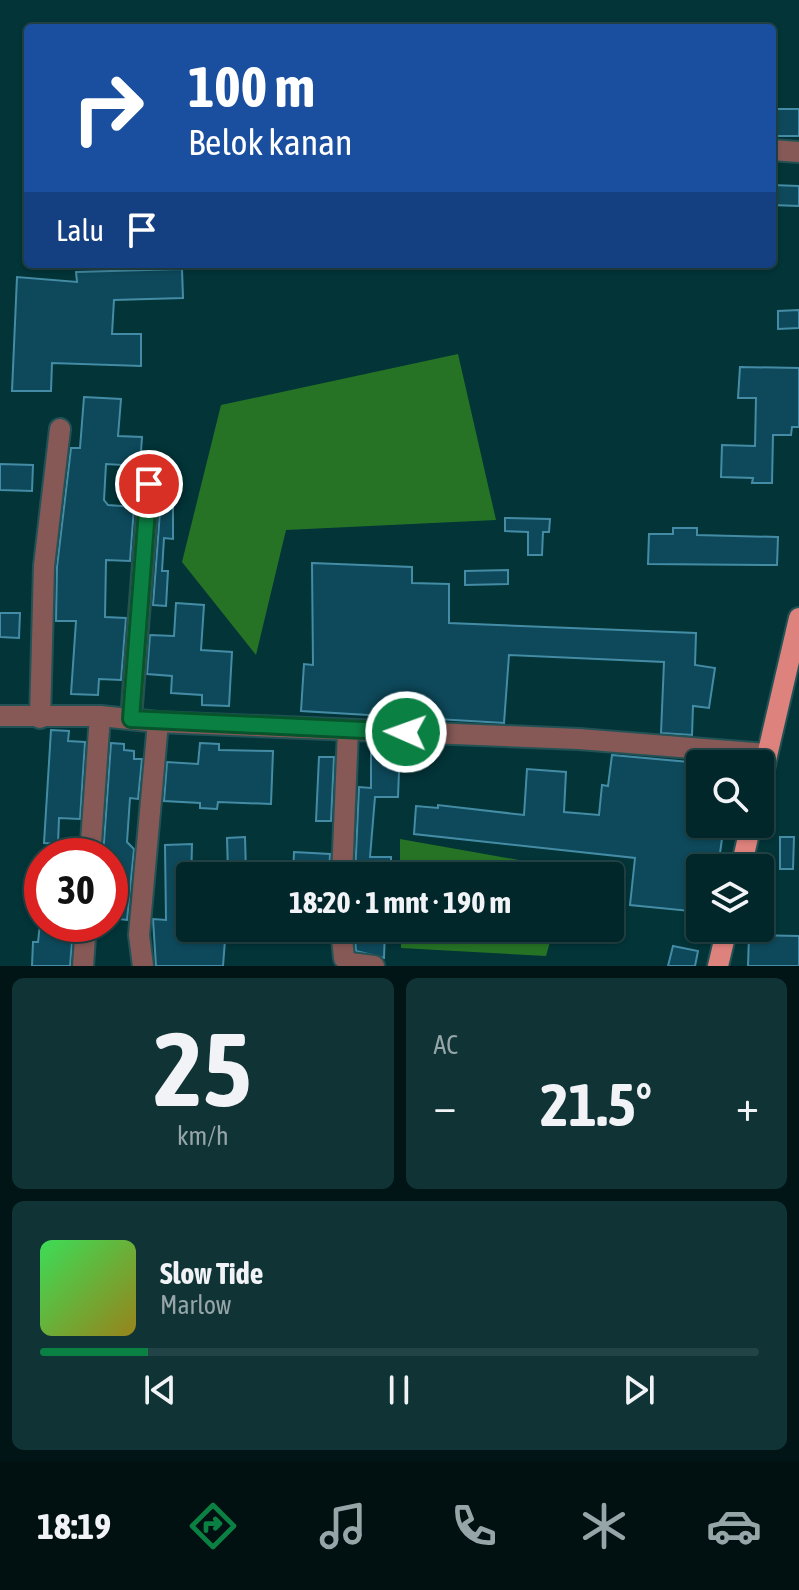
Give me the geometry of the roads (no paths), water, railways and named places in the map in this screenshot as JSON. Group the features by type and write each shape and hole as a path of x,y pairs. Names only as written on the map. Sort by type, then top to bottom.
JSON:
{"main road":[{"path":"768,750 799,618"},
{"path":"718,966 724,942"}],"street":[{"path":"776,150 799,152"},
{"path":"40,718 44,566 60,429"},
{"path":"131,719 149,484"},
{"path":"0,716 100,716 158,722 579,739 717,750"},
{"path":"91,838 100,716"},
{"path":"143,966 139,935 158,722"},
{"path":"343,862 348,730"},
{"path":"83,966 85,942"},
{"path":"342,942 344,958 350,963 374,966"}]}
